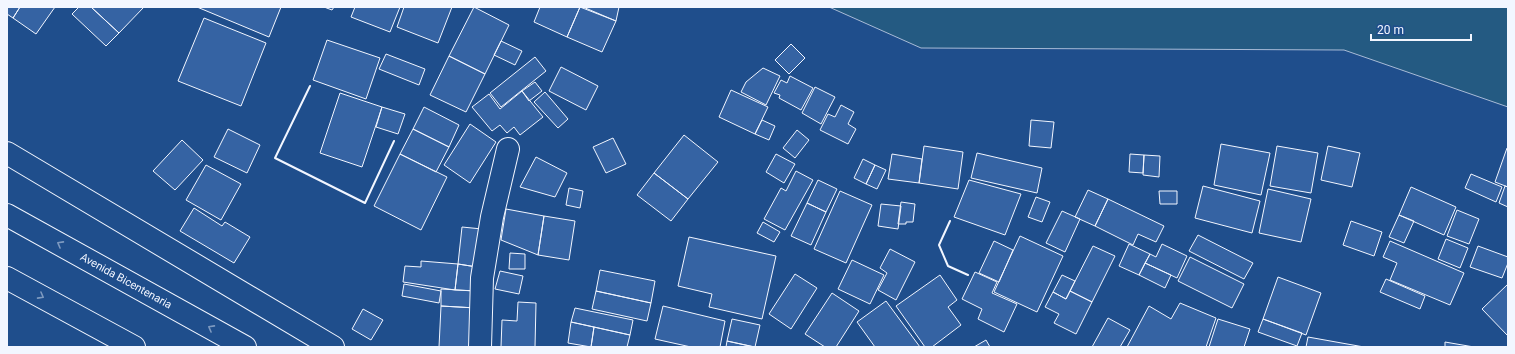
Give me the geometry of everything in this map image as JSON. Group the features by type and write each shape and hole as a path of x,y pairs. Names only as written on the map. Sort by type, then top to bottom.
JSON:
{"street":[{"path":"480,347 482,278 492,217 508,149"},
{"path":"7,153 333,347"},
{"name":"Avenida Bicentenaria","path":"7,215 245,347"},
{"path":"7,278 134,347"}],"shaded area":[{"path":"829,7 1508,7 1508,107 1344,50 921,48"}],"building":[{"path":"7,7 20,7 13,18 7,14"},
{"path":"20,7 55,7 36,34 13,18"},
{"path":"79,7 91,7 119,33 106,46 72,14"},
{"path":"91,7 144,7 119,33"},
{"path":"197,7 281,7 269,37"},
{"path":"324,7 334,7 332,10"},
{"path":"355,7 400,7 390,32 351,17"},
{"path":"404,7 452,7 438,43 397,27"},
{"path":"474,7 509,25 485,74 449,56"},
{"path":"540,7 580,7 567,37 534,22"},
{"path":"580,7 616,21 602,52 567,37"},
{"path":"583,7 619,7 616,21"},
{"path":"204,18 266,43 241,106 178,81"},
{"path":"327,40 380,58 366,99 313,80"},
{"path":"501,41 522,51 515,65 494,55"},
{"path":"791,44 805,58 789,74 775,60"},
{"path":"386,54 425,69 419,85 379,69"},
{"path":"449,56 485,74 466,112 430,95"},
{"path":"535,57 546,71 501,107 490,93"},
{"path":"561,67 598,86 586,110 549,91"},
{"path":"763,68 780,76 766,105 741,92 746,82"},
{"path":"790,76 813,88 801,110 779,98 780,95 774,93 781,80 787,83"},
{"path":"535,82 542,91 529,101 522,91"},
{"path":"815,87 835,97 821,124 802,113"},
{"path":"731,90 768,107 755,134 719,117"},
{"path":"522,91 543,117 520,135 514,127 507,133 500,125 492,131 472,107 489,94 500,109"},
{"path":"545,92 568,119 558,128 534,102"},
{"path":"340,93 382,107 362,167 320,153"},
{"path":"841,105 854,112 848,124 856,129 848,144 820,130 828,114 835,117"},
{"path":"382,107 405,114 398,134 376,127"},
{"path":"424,107 459,125 449,147 413,129"},
{"path":"762,120 775,126 769,140 755,134"},
{"path":"1031,120 1054,122 1051,148 1029,146"},
{"path":"470,124 496,142 470,183 444,165"},
{"path":"228,129 260,145 247,173 214,157"},
{"path":"413,129 449,147 436,172 400,154"},
{"path":"797,130 809,140 795,158 783,148"},
{"path":"684,135 718,162 688,199 654,173"},
{"path":"613,138 626,164 606,173 593,147"},
{"path":"182,140 203,160 175,190 153,171"},
{"path":"1221,144 1270,153 1261,195 1214,185"},
{"path":"924,146 963,152 958,189 919,183"},
{"path":"1277,146 1318,153 1311,193 1270,186"},
{"path":"1328,146 1360,153 1352,187 1321,180"},
{"path":"1508,148 1508,187 1495,182"},
{"path":"977,153 1042,168 1037,193 971,178"},
{"path":"400,154 447,177 421,230 374,206"},
{"path":"776,154 795,164 784,183 766,172"},
{"path":"892,154 922,159 919,183 888,179"},
{"path":"1130,154 1144,155 1143,173 1129,172"},
{"path":"1144,155 1160,156 1159,177 1143,175"},
{"path":"536,157 567,173 555,197 520,187"},
{"path":"863,159 875,165 866,184 854,178"},
{"path":"206,165 241,184 221,220 186,200"},
{"path":"875,165 886,170 877,189 866,184"},
{"path":"796,171 813,180 785,230 764,219 781,188 786,191"},
{"path":"654,173 688,199 671,221 637,195"},
{"path":"1471,174 1502,187 1496,202 1465,188"},
{"path":"818,180 837,189 826,212 807,203"},
{"path":"969,180 1021,194 1005,235 954,217"},
{"path":"1203,186 1260,201 1252,233 1195,218"},
{"path":"1505,186 1508,187 1508,207 1499,203"},
{"path":"1411,187 1456,207 1444,235 1399,215"},
{"path":"569,188 583,191 580,208 566,205"},
{"path":"1268,189 1311,199 1301,242 1259,233"},
{"path":"1088,190 1108,199 1095,226 1075,217"},
{"path":"840,191 872,205 846,263 814,249"},
{"path":"1159,191 1177,191 1177,204 1160,204"},
{"path":"1036,197 1050,202 1042,222 1028,217"},
{"path":"1108,199 1164,226 1156,242 1138,234 1133,245 1095,226"},
{"path":"901,202 915,204 913,222 898,224"},
{"path":"807,203 826,212 811,245 791,236"},
{"path":"881,204 901,206 898,229 878,226"},
{"path":"194,208 222,226 225,222 250,237 234,263 180,231"},
{"path":"506,209 544,216 538,255 501,240"},
{"path":"1457,210 1479,219 1469,244 1447,236"},
{"path":"1062,211 1080,219 1065,252 1046,243"},
{"path":"1399,215 1414,221 1404,243 1389,237"},
{"path":"544,216 575,221 569,260 538,255"},
{"path":"1351,221 1382,232 1374,256 1343,245"},
{"path":"763,222 780,232 774,242 757,233"},
{"path":"462,227 482,229 477,267 458,264"},
{"path":"1198,235 1253,263 1244,279 1189,251"},
{"path":"1020,236 1063,256 1037,312 994,292"},
{"path":"689,237 776,256 762,319 709,307 712,294 678,286"},
{"path":"1446,239 1468,248 1460,268 1438,259"},
{"path":"994,241 1013,250 999,282 979,273"},
{"path":"1390,241 1464,273 1450,305 1390,280 1397,263 1383,257"},
{"path":"1129,244 1150,254 1139,275 1119,266"},
{"path":"1162,244 1187,256 1177,278 1145,263 1150,254 1156,257"},
{"path":"1093,246 1115,256 1092,302 1070,291"},
{"path":"1478,246 1508,257 1508,263 1502,278 1470,267"},
{"path":"890,249 915,262 896,300 878,290 887,273 880,268"},
{"path":"510,253 525,254 525,269 509,269"},
{"path":"1190,257 1244,284 1232,308 1178,281"},
{"path":"852,260 884,275 870,304 838,289"},
{"path":"421,261 458,264 455,290 403,282 405,266 421,267"},
{"path":"1145,263 1171,275 1165,288 1139,275"},
{"path":"458,264 477,267 476,291 455,290"},
{"path":"600,270 655,281 651,303 596,291"},
{"path":"500,271 523,276 519,294 495,289"},
{"path":"975,272 997,282 992,293 1017,304 1004,332 978,319 982,309 962,299"},
{"path":"795,274 817,288 791,329 769,314"},
{"path":"940,275 957,300 948,307 961,325 932,347 925,347 896,306"},
{"path":"1062,275 1075,281 1066,299 1053,292"},
{"path":"1278,277 1321,293 1306,335 1263,319"},
{"path":"1386,279 1425,296 1420,309 1380,292"},
{"path":"404,284 441,291 439,303 402,296"},
{"path":"1508,284 1508,336 1482,309"},
{"path":"441,289 476,291 476,308 441,306"},
{"path":"596,291 651,303 647,321 592,309"},
{"path":"1070,291 1092,302 1076,334 1054,323 1059,314 1045,307 1053,292 1066,299"},
{"path":"832,293 859,311 836,347 825,347 805,334"},
{"path":"886,301 920,347 875,347 857,322"},
{"path":"518,302 536,303 535,347 501,347 502,320 517,321"},
{"path":"1180,303 1216,318 1206,347 1127,347 1149,306 1171,319"},
{"path":"441,306 476,308 474,347 439,347"},
{"path":"663,306 725,321 720,347 691,347 655,339"},
{"path":"575,308 633,320 630,335 571,322"},
{"path":"363,309 383,320 371,340 352,329"},
{"path":"1108,318 1130,330 1120,347 1092,347"},
{"path":"732,319 760,325 755,347 727,341"},
{"path":"1218,319 1250,329 1244,347 1209,347"},
{"path":"1263,319 1302,333 1297,346 1258,332"},
{"path":"571,322 594,327 591,347 568,343"},
{"path":"594,327 630,335 627,347 591,347"},
{"path":"1308,337 1364,347 1306,347"},
{"path":"986,340 990,347 974,347"},
{"path":"727,341 754,347 726,347"},
{"path":"1445,342 1474,347 1445,347"}],"wall":[{"path":"310,86 275,158 365,203 394,141"},
{"path":"950,221 939,245 948,266 968,275"}]}
